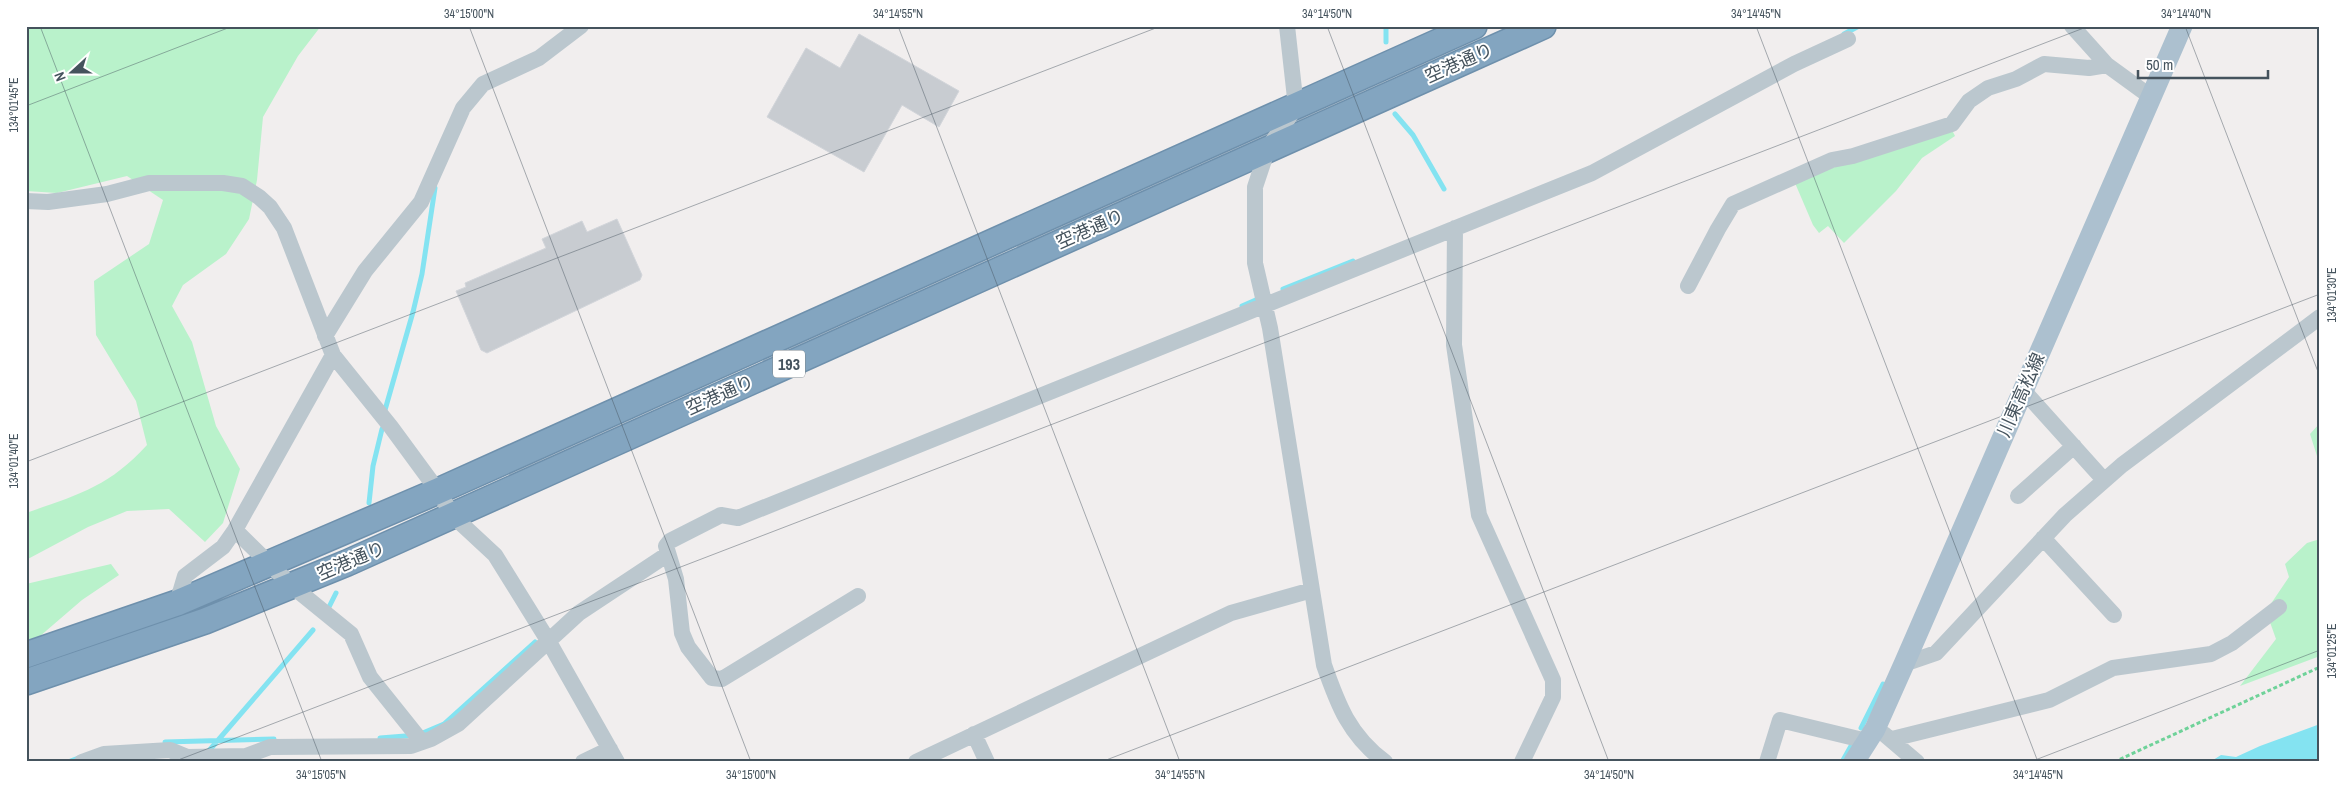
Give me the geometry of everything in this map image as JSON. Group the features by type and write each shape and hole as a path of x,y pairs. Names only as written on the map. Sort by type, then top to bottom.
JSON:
{"highway":[{"name":"空港通り","path":"26,655 177,603 438,491 1474,26"},
{"name":"空港通り","path":"26,682 54,675 205,621 292,586 1543,26"}],"main road":[{"name":"川東高松線","path":"1854,762 1878,736 1904,664 2182,26"}],"street":[{"path":"326,336 365,271 421,202 462,108 483,84 539,58 581,26"},
{"path":"1287,26 1296,107 1268,148 1255,187 1255,263 1264,304 1324,665 1340,711 1356,735 1385,762"},
{"path":"2072,26 2107,65 2152,97"},
{"path":"858,596 722,679 712,678 688,647 682,633 676,579 666,546 670,541 721,515 738,518 1592,173 1794,64 1848,39"},
{"path":"1688,286 1733,204 1832,160 1853,156 1952,124 1969,101 1988,88 2016,79 2044,64 2090,68 2107,65"},
{"path":"26,201 48,202 107,194 149,183 224,183 242,186 259,196 270,207 284,228 333,355 392,427 438,491 452,516 495,555 549,642 614,755 583,762"},
{"path":"1454,228 1454,345 1479,515 1552,680 1553,697 1522,762"},
{"path":"1904,664 1936,653 2043,538 2104,480 2193,410 2320,317"},
{"path":"177,603 185,576 223,547 235,530 333,355"},
{"path":"2023,390 2104,480"},
{"path":"2018,496 2074,446"},
{"path":"235,530 292,586 351,634 370,677 422,742"},
{"path":"2043,538 2114,615"},
{"path":"82,762 104,754 170,750 187,757 246,756 270,747 411,746 458,724 579,614 668,554"},
{"path":"916,762 1231,613 1312,590"},
{"path":"1767,762 1780,720 1878,736 2049,700 2113,668 2211,654 2232,643 2279,607"},
{"path":"974,734 987,762"},
{"path":"1878,736 1916,762"}],"path":[{"path":"2114,762 2320,667"}],"green space":[{"path":"26,26 321,26 298,56 263,117 257,180 249,219 226,254 183,285 172,306 192,342 216,426 240,469 223,523 205,542 169,509 127,511 88,527 26,560 26,513 77,495 91,488 119,471 147,445 136,401 96,335 94,281 149,244 163,200 127,176 57,193 26,191"},
{"path":"1951,128 1955,136 1922,158 1896,191 1844,243 1828,226 1819,233 1813,225 1795,183 1826,170"},
{"path":"2320,423 2320,459 2317,456 2310,434"},
{"path":"2320,539 2320,656 2240,686 2276,639 2266,611 2289,577 2285,564 2307,543"},
{"path":"111,564 119,575 82,600 39,637 26,641 26,584"}],"water":[{"path":"2320,724 2320,762 2210,762 2221,755 2236,757"}],"building":[{"path":"859,34 959,91 939,127 902,105 864,172 767,117 806,48 840,68"},
{"path":"617,219 642,275 640,280 487,353 481,350 456,291 466,287 465,283 546,248 542,239 582,221 587,232"}],"waterway":[{"path":"1386,26 1386,42"},
{"path":"1844,34 1859,26"},
{"path":"1395,114 1413,135 1444,189"},
{"path":"385,410 422,274 435,188"},
{"path":"1283,289 1353,261"},
{"path":"1242,306 1258,299"},
{"path":"369,503 373,466 382,429"},
{"path":"329,607 336,593"},
{"path":"207,753 313,630"},
{"path":"380,738 418,735 444,724 535,642"},
{"path":"1861,728 1883,684"},
{"path":"165,742 274,739"},
{"path":"1842,762 1851,746"},
{"path":"68,762 81,757"}]}
